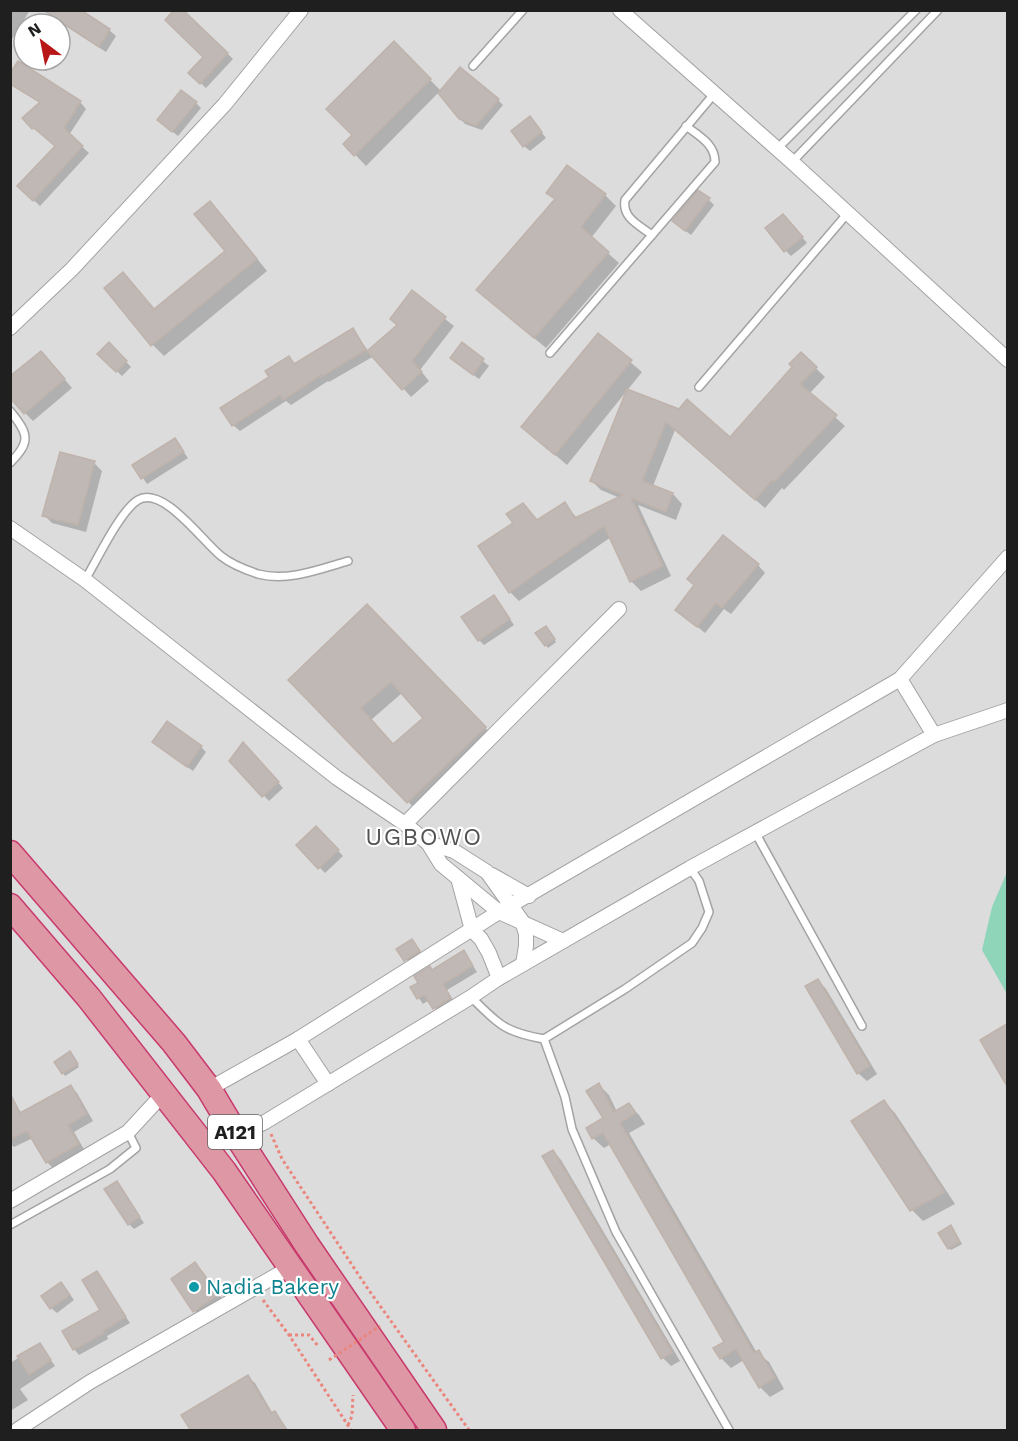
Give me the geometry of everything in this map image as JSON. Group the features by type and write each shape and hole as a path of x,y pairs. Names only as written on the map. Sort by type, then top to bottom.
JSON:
{"highway":[{"name":"A121","path":"10,853 174,1043 209,1089 307,1245 434,1431"},
{"name":"A121","path":"10,906 88,998 224,1171 403,1431"}],"street":[{"path":"10,328 72,269 225,104 301,10"},
{"path":"620,10 792,162 1008,360"},
{"path":"10,528 85,580 337,778 405,824 428,843 441,864 457,878 542,933 563,941"},
{"path":"209,1089 298,1039 505,909 900,679 1008,557"},
{"path":"405,824 619,609"},
{"path":"900,679 933,735"},
{"path":"237,1136 265,1122 499,978 755,832 933,735 1008,710"},
{"path":"428,843 453,851 529,896"},
{"path":"487,872 505,909"},
{"path":"457,878 472,930 489,952 499,978"},
{"path":"522,921 526,934 523,964"},
{"path":"298,1039 328,1084"},
{"path":"10,1201 128,1132 164,1094"},
{"path":"17,1431 90,1382 291,1267"}],"lane":[{"path":"473,66 523,10"},
{"path":"777,149 916,10"},
{"path":"792,162 938,10"},
{"path":"652,235 628,217 624,208 625,200 714,94"},
{"path":"550,353 715,162 715,154 711,146 686,126"},
{"path":"699,387 847,214"},
{"path":"10,411 27,441 23,450 10,463"},
{"path":"85,580 127,508 140,498 150,497 173,508 221,557 239,567 261,574 296,575 348,561"},
{"path":"755,832 862,1026"},
{"path":"471,997 498,1023 519,1034 544,1039 625,989 692,943 709,912 699,881 690,868"},
{"path":"544,1039 565,1097 572,1129 616,1232 729,1431"},
{"path":"10,1226 110,1169 136,1148 128,1132"}],"path":[{"path":"265,1122 282,1159 368,1290 470,1431"},
{"path":"254,1288 289,1335 351,1431"},
{"path":"289,1335 298,1333 309,1335 329,1360 381,1326"},
{"path":"348,1388 354,1397 352,1416 348,1425"}],"shaded area":[{"path":"11,11 1007,11 1007,1430 11,1430"}],"green space":[{"path":"1007,872 1007,994 982,950 992,907"}],"building":[{"path":"43,10 81,10 110,29 99,47 72,29 72,12"},
{"path":"174,10 183,10 228,53 200,84 188,73 203,57 165,20"},
{"path":"394,41 431,79 354,156 343,144 352,135 326,109"},
{"path":"460,67 499,99 476,126 459,119 438,93"},
{"path":"12,70 12,72 35,72 81,101 64,128 83,146 33,201 17,186 55,146 34,128 32,129 22,118 40,102 10,84"},
{"path":"181,90 197,102 172,132 157,120"},
{"path":"530,116 542,132 523,147 511,131"},
{"path":"567,165 606,194 581,227 609,252 534,338 476,290 555,199 546,193"},
{"path":"698,190 710,198 685,231 672,221"},
{"path":"210,201 257,259 151,346 104,288 123,272 154,309 225,251 194,214"},
{"path":"783,214 803,237 784,252 765,228"},
{"path":"412,290 446,317 412,361 422,372 402,390 367,351 397,325 390,319"},
{"path":"353,328 366,350 321,377 321,375 283,400 280,395 232,426 220,408 269,377 265,371 289,356 294,364"},
{"path":"598,333 632,360 555,455 521,427"},
{"path":"109,342 127,361 116,372 97,354"},
{"path":"462,342 484,359 473,375 450,358"},
{"path":"41,351 65,379 24,414 10,398 10,376"},
{"path":"801,352 817,367 800,384 837,415 755,500 666,422 642,481 673,493 666,512 631,498 663,566 630,582 604,526 509,593 478,546 513,523 506,514 523,503 537,520 565,502 575,518 623,495 590,481 627,389 679,409 687,399 730,437 792,367 789,364"},
{"path":"175,438 184,452 141,479 132,465"},
{"path":"60,452 95,461 78,525 42,516"},
{"path":"723,535 759,564 722,608 716,603 697,627 675,610 694,585 687,579"},
{"path":"494,595 510,619 478,641 461,617"},
{"path":"367,604 486,727 407,803 288,680","holes":["391,682 423,718 393,744 361,708"]},
{"path":"546,626 555,639 545,646 535,633"},
{"path":"167,721 202,746 187,767 152,742"},
{"path":"243,742 279,782 262,797 229,761"},
{"path":"316,826 339,850 318,869 296,845"},
{"path":"412,939 420,951 404,961 396,949"},
{"path":"464,950 473,966 443,984 451,998 433,1009 424,995 417,999 410,987 418,983 414,976 430,966 432,970"},
{"path":"818,979 870,1066 857,1074 805,986"},
{"path":"1008,1023 1008,1088 980,1040"},
{"path":"70,1051 78,1064 62,1074 54,1062"},
{"path":"599,1083 614,1112 629,1103 636,1113 620,1123 754,1353 759,1350 775,1378 759,1388 736,1349 720,1359 713,1348 724,1342 603,1133 592,1139 586,1128 603,1118 586,1091"},
{"path":"71,1085 87,1114 68,1125 79,1144 46,1163 27,1131 10,1139 10,1093 20,1113"},
{"path":"884,1100 945,1192 910,1211 851,1121"},
{"path":"553,1150 673,1353 661,1359 542,1156"},
{"path":"117,1181 140,1217 128,1225 104,1189"},
{"path":"951,1225 960,1242 948,1249 938,1233"},
{"name":"Nadia Bakery","path":"195,1262 218,1295 193,1312 171,1279"},
{"path":"97,1271 126,1317 103,1331 104,1333 73,1350 62,1331 100,1310 82,1280"},
{"path":"61,1282 70,1295 50,1309 41,1296"},
{"path":"40,1343 51,1360 29,1375 17,1356"},
{"path":"248,1375 271,1413 275,1411 287,1431 191,1431 181,1415"}],"place":[{"name":"Nadia Bakery","path":"194,1287"}],"district":[{"name":"UGBOWO","path":"424,837"}]}
